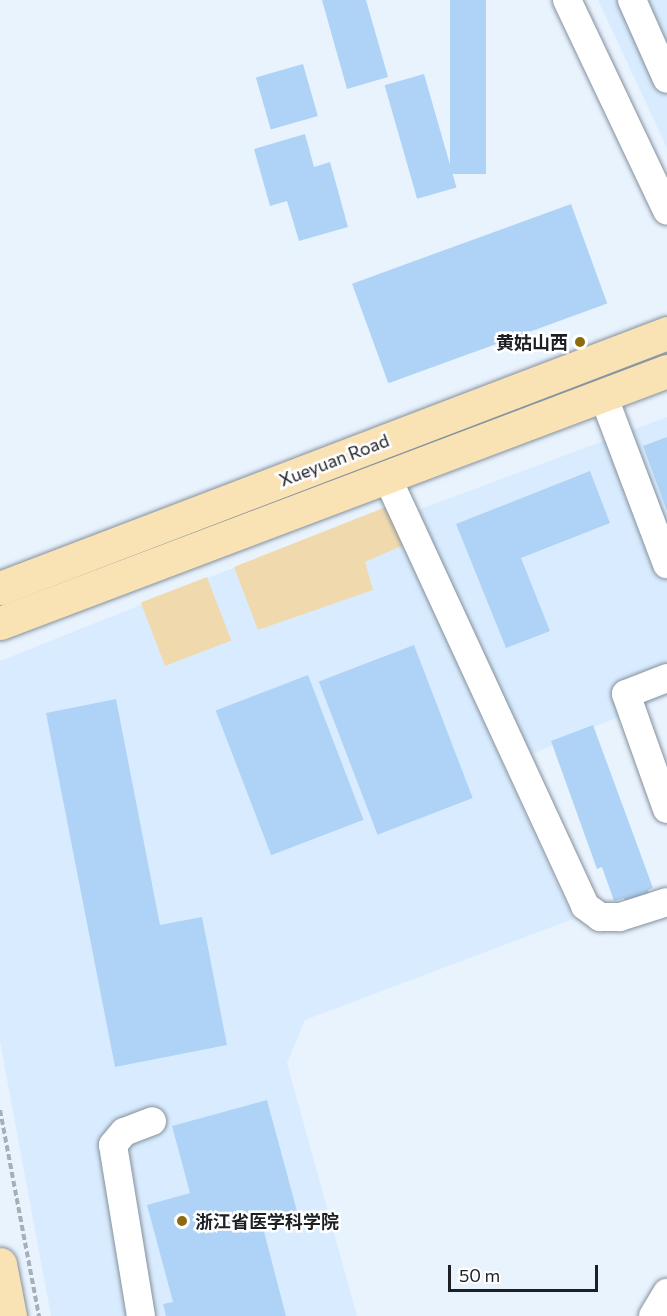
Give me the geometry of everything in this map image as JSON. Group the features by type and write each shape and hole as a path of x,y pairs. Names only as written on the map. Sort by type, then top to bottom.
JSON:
{"main road":[{"name":"Xueyuan Road","path":"0,588 667,333"},
{"name":"Xueyuan Road","path":"0,623 667,371"},
{"path":"0,1264 10,1316"}],"street":[{"path":"567,0 667,211"},
{"path":"632,0 665,67"},
{"path":"603,395 667,564"},
{"path":"387,477 585,906 600,917 620,917 667,903"},
{"path":"667,678 626,694 667,809"},
{"path":"141,1316 132,1281 113,1145 124,1132 152,1121"},
{"path":"653,1316 667,1293"}],"path":[{"path":"0,1110 39,1316"}],"shaded area":[{"path":"598,0 667,0 667,148"},
{"path":"667,417 667,696 523,758 418,510"},
{"path":"386,507 573,919 305,1020 287,1063 357,1316 51,1316 0,1042 0,661"},
{"path":"386,507 404,545 365,562 373,590 258,630 234,567"},
{"path":"207,577 231,640 165,666 141,602"}],"building":[{"path":"322,0 366,0 388,77 347,89"},
{"path":"450,0 486,0 486,174 450,174"},
{"path":"303,64 318,116 271,129 256,78"},
{"path":"424,74 457,187 417,199 385,85"},
{"path":"305,134 314,167 330,162 348,227 299,241 287,201 270,206 254,149"},
{"path":"571,204 607,304 388,383 352,284"},
{"path":"667,437 667,511 643,446"},
{"path":"590,471 610,523 521,558 550,631 506,648 456,524"},
{"path":"414,645 473,798 378,835 319,682"},
{"path":"308,675 364,820 271,855 216,710"},
{"path":"116,699 160,925 202,917 227,1045 115,1067 46,713"},
{"path":"593,725 653,888 648,890 651,900 628,909 624,898 614,901 602,867 597,869 551,741"},
{"path":"267,1100 297,1211 261,1220 286,1316 166,1316 163,1304 173,1302 147,1205 190,1193 172,1126"}],"place":[{"name":"黄姑山西","path":"580,342"},
{"name":"浙江省医学科学院","path":"182,1221"}]}
